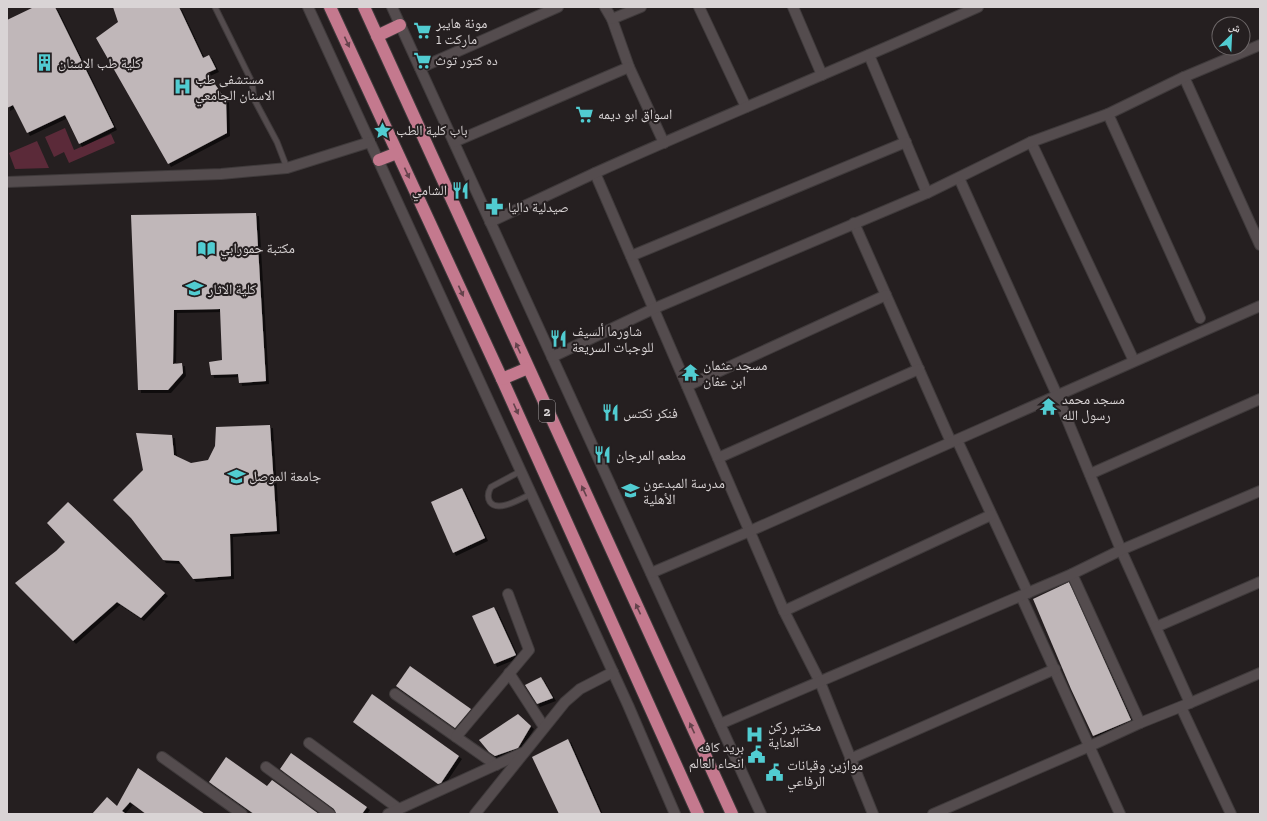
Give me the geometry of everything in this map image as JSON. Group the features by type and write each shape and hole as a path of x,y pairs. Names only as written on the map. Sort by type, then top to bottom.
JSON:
{"highway":[{"name":"2","path":"330,7 502,379 698,814"},
{"name":"2","path":"364,7 732,814"},
{"path":"377,36 400,25"},
{"path":"379,160 397,153"},
{"path":"502,379 528,368"}],"street":[{"path":"308,7 613,672 675,814"},
{"path":"392,7 761,814"},
{"path":"420,68 558,7"},
{"path":"605,7 612,19 629,67 664,143"},
{"path":"612,19 641,7"},
{"path":"699,7 746,107"},
{"path":"793,7 822,75"},
{"path":"490,222 595,173 746,107 869,56 978,7"},
{"path":"552,357 654,309 927,193 1031,142 1108,114 1184,77 1260,45"},
{"path":"869,56 927,193"},
{"path":"454,142 629,67"},
{"path":"1184,77 1260,245"},
{"path":"1108,114 1200,318"},
{"path":"7,182 221,174 287,168 370,142"},
{"path":"631,256 906,142"},
{"path":"1031,142 1134,361"},
{"path":"595,173 784,611 820,682 873,814"},
{"path":"959,178 1057,395 1121,550 1156,627 1231,814"},
{"path":"854,223 919,369 991,515 1055,669 1120,814"},
{"path":"687,386 886,295"},
{"path":"650,573 750,531 1260,306"},
{"path":"718,458 919,369"},
{"path":"1090,474 1260,399"},
{"path":"720,724 1072,574 1121,550 1260,491"},
{"path":"784,611 991,515"},
{"path":"1072,574 1140,723"},
{"path":"1156,627 1260,582"},
{"path":"456,737 529,650 508,594"},
{"path":"850,759 1055,669"},
{"path":"475,814 523,752 565,702 580,689 613,672"},
{"path":"509,673 544,727"},
{"path":"933,814 1140,723 1260,673"},
{"path":"395,694 496,765"},
{"path":"309,743 399,809"},
{"path":"388,814 523,752"},
{"path":"162,757 242,814"},
{"path":"266,767 330,814"}],"lane":[{"path":"215,7 252,82 254,99 277,142 287,168"},
{"path":"521,471 490,487 488,496 489,500 492,504 501,506 531,494"}],"shaded area":[{"path":"65,128 74,150 111,134 115,143 69,163 64,152 54,157 45,137"},
{"path":"37,141 49,168 15,169 9,153"}],"building":[{"name":"كلية طب الاسنان","path":"34,7 55,7 114,127 79,144 65,115 27,133 13,105 7,108 7,20"},
{"path":"113,7 179,7 203,58 209,55 216,69 207,73 226,100 227,133 168,164 96,38 118,22"},
{"path":"256,213 266,381 239,383 238,374 211,375 209,362 222,360 220,309 174,310 173,364 182,363 183,373 168,390 138,390 131,215"},
{"path":"270,425 277,531 230,534 231,576 193,579 179,561 163,560 131,518 113,500 143,470 136,433 172,435 174,455 191,463 208,460 215,446 216,427"},
{"path":"462,488 485,538 453,553 431,502"},
{"path":"68,502 165,593 141,618 117,602 73,641 15,583 56,551 65,542 47,523"},
{"path":"1069,582 1131,720 1093,736 1071,689 1033,599"},
{"path":"494,607 516,655 494,664 472,616"},
{"path":"410,666 471,709 455,728 396,686"},
{"path":"541,677 553,698 537,704 525,685"},
{"path":"372,694 459,756 441,783 438,784 353,722"},
{"path":"518,714 531,726 518,748 495,756 489,752 479,740"},
{"path":"568,739 601,814 559,814 532,757"},
{"path":"291,753 367,807 362,814 336,814 334,809 280,769"},
{"path":"226,757 267,786 272,780 319,814 254,814 209,782"},
{"path":"138,768 205,814 146,814 130,802 122,811 126,814 92,814 107,797 117,806"}],"place":[{"name":"مونة هايبر ماركت 1","path":"423,31"},
{"name":"ده كتور توث","path":"422,60"},
{"name":"كلية طب الاسنان","path":"45,63"},
{"name":"مستشفى طب الاسنان الجامعي","path":"182,87"},
{"name":"اسواق ابو ديمه","path":"585,114"},
{"name":"باب كلية الطب","path":"383,130"},
{"name":"الشامي","path":"460,190"},
{"name":"صيدلية داليا","path":"495,207"},
{"name":"مكتبة حمورابي","path":"207,248"},
{"name":"كلية الاثار","path":"195,289"},
{"name":"شاورما ألسيف للوجبات السريعة","path":"559,339"},
{"name":"مسجد عثمان ابن عفان","path":"690,373"},
{"name":"مسجد محمد رسول الله","path":"1049,407"},
{"name":"فنكر نكتس","path":"610,413"},
{"name":"مطعم المرجان","path":"603,455"},
{"name":"جامعة الموصل","path":"236,476"},
{"name":"مدرسة المبدعون الأهلية","path":"630,491"},
{"name":"مختبر ركن العناية","path":"755,734"},
{"name":"بريد كافه انحاء العالم","path":"757,755"},
{"name":"موازين وقبانات الرفاعي","path":"774,773"}]}
